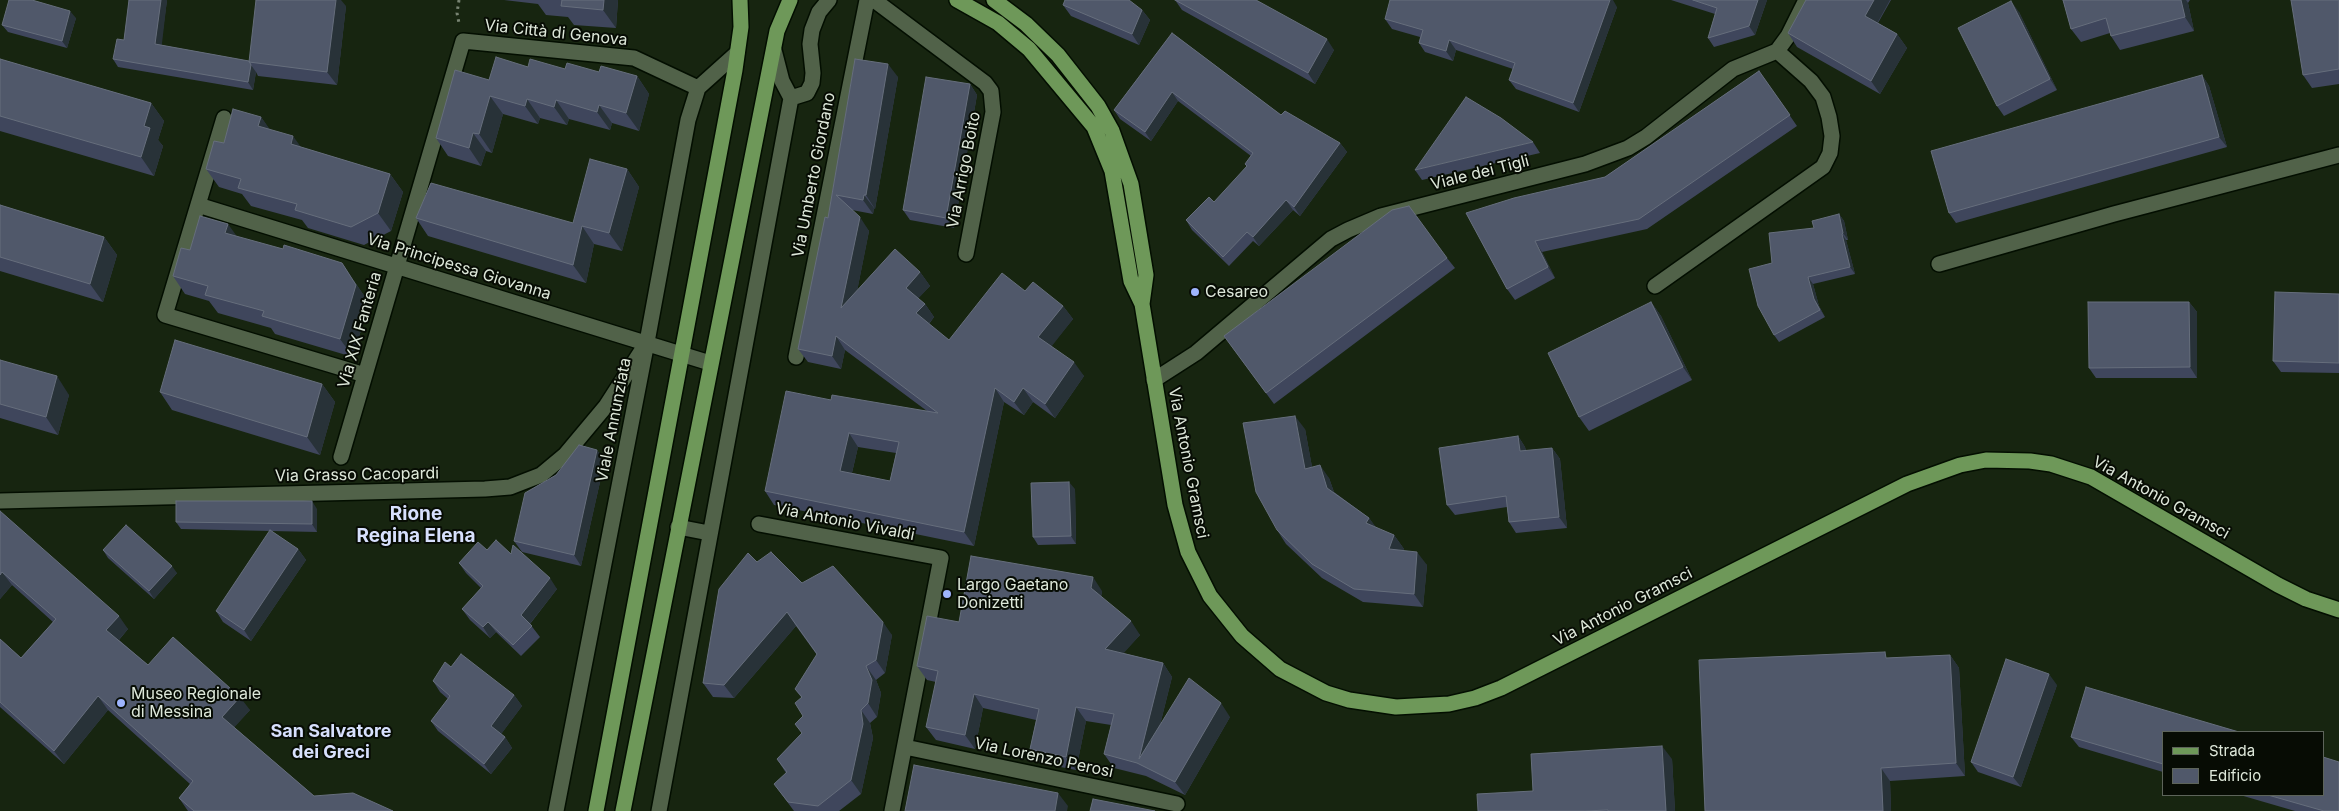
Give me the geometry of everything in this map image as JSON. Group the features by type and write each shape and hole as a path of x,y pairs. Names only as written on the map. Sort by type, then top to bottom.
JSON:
{"main road":[{"path":"596,811 737,54 741,27 740,0"},
{"path":"623,811 710,363 774,50 776,31 790,0"},
{"name":"Via Antonio Gramsci","path":"957,0 998,23 1024,44 1064,89 1094,127 1112,171 1131,281 1142,304 1181,532 1198,576 1210,596 1242,636 1280,669 1326,693 1349,700 1396,707 1449,704 1474,698 1501,688 1907,484 1939,471 1986,460 2022,460 2051,464 2090,477 2278,586 2306,599 2339,610"},
{"name":"Via Antonio Gramsci","path":"994,0 1026,24 1058,55 1098,106 1112,131 1131,184 1146,275 1142,304"}],"street":[{"path":"791,98 807,93 812,83 813,73 810,44 812,30 819,12 829,0"},
{"name":"Via Umberto Giordano","path":"796,357 866,0"},
{"name":"Via Arrigo Boito","path":"874,0 985,83 992,91 993,112 966,254"},
{"path":"1655,286 1823,167 1830,153 1832,136 1823,97 1811,81 1777,51 1788,36 1806,0"},
{"name":"Via Città di Genova","path":"463,41 634,58 698,88"},
{"name":"Via XIX Fanteria","path":"341,457 463,41"},
{"path":"658,811 791,98 782,81 774,50"},
{"name":"Viale dei Tigli","path":"1154,380 1196,353 1324,246 1348,230 1381,216 1585,164 1628,148 1660,128 1715,81 1734,69 1777,51"},
{"path":"698,88 737,54"},
{"name":"Viale Annunziata","path":"556,811 688,120 698,88"},
{"path":"224,118 165,315 365,375"},
{"path":"1939,264 2114,214 2339,155"},
{"name":"Via Principessa Giovanna","path":"198,205 710,363"},
{"name":"Via Grasso Cacopardi","path":"0,500 485,490 510,487 541,475 565,455 606,406 647,342"},
{"name":"Via Antonio Vivaldi","path":"759,524 941,558 905,747"},
{"path":"678,527 709,533"},
{"path":"892,811 905,747"},
{"name":"Via Lorenzo Perosi","path":"905,747 1177,804"}],"building":[{"path":"9,0 32,0 70,11 62,41 2,25"},
{"path":"129,0 161,0 155,44 249,61 251,65 248,82 113,59 117,39 124,40"},
{"path":"256,0 336,0 327,72 249,62"},
{"path":"562,0 604,0 603,10 561,6"},
{"path":"1065,0 1129,0 1142,10 1132,34 1063,5"},
{"path":"1175,0 1256,0 1327,39 1308,73"},
{"path":"1390,0 1610,0 1573,103 1509,80 1515,63 1449,40 1446,51 1419,43 1423,30 1385,19"},
{"path":"1693,0 1758,0 1749,26 1708,38 1717,8"},
{"path":"1806,0 1874,0 1865,16 1897,34 1871,81 1788,33"},
{"path":"2063,0 2181,0 2185,17 2111,36 2106,18 2071,29"},
{"path":"2291,0 2339,0 2339,69 2303,75"},
{"path":"2011,1 2050,79 1997,106 1958,28"},
{"path":"1172,33 1281,115 1285,111 1340,143 1294,207 1286,200 1253,237 1247,232 1223,257 1186,220 1209,197 1214,202 1247,166 1245,164 1253,153 1172,92 1145,132 1114,110"},
{"path":"496,57 528,67 530,59 565,69 567,63 599,72 601,66 637,76 626,113 599,105 597,112 556,100 554,107 527,99 525,106 490,96 479,134 473,133 469,148 436,138 455,70 489,80"},
{"path":"0,59 151,103 144,126 150,128 141,157 0,116"},
{"path":"855,59 888,64 866,195 864,195 863,200 836,195 860,217 841,308 895,249 920,272 906,288 925,304 916,313 949,340 1002,273 1025,291 1033,282 1063,306 1038,337 1074,362 1045,404 1023,388 1014,402 995,388 964,532 765,491 786,391 831,400 832,395 938,413 836,336 832,356 798,349 825,217 828,218","holes":["849,433 899,442 890,481 840,471"]},
{"path":"1759,71 1790,115 1639,219 1535,241 1548,267 1507,289 1466,213 1514,198 1605,177"},
{"path":"2202,75 2219,137 1949,213 1931,151"},
{"path":"926,77 970,84 946,218 903,210"},
{"path":"1466,97 1501,118 1533,142 1415,170"},
{"path":"233,109 261,117 258,126 293,136 291,144 390,174 378,213 351,227 295,210 297,204 238,188 241,179 206,169 214,141 224,143"},
{"path":"590,159 627,169 609,233 582,226 573,265 416,218 431,183 573,223"},
{"path":"0,205 104,237 90,284 0,257"},
{"path":"1409,206 1447,258 1266,393 1224,336 1392,210"},
{"path":"1839,214 1850,267 1808,277 1814,299 1820,310 1774,335 1758,306 1749,269 1772,263 1769,233 1814,228 1812,221"},
{"path":"200,216 228,224 225,233 283,249 284,245 342,263 356,285 340,339 262,316 264,311 205,295 208,286 173,276 181,248 190,250"},
{"path":"2275,292 2339,294 2339,363 2273,361"},
{"path":"1651,302 1683,367 1579,417 1548,353"},
{"path":"2088,302 2189,302 2190,367 2089,368"},
{"path":"175,340 322,384 307,437 160,392"},
{"path":"0,360 57,376 46,417 0,404"},
{"path":"1295,416 1305,469 1320,465 1327,488 1369,518 1366,523 1394,535 1389,549 1417,552 1414,594 1354,589 1312,564 1277,530 1256,492 1243,423"},
{"path":"1518,436 1520,451 1552,448 1559,517 1509,522 1506,496 1447,505 1439,448"},
{"path":"579,445 597,450 574,555 514,541 525,493 556,475"},
{"path":"1069,482 1071,536 1033,537 1031,483"},
{"path":"176,501 312,501 312,524 176,522"},
{"path":"0,511 119,616 106,630 148,665 173,637 240,697 222,717 314,796 353,793 393,811 194,811 179,798 193,781 98,696 54,751 0,702 0,639 21,658 56,619 2,572 0,575"},
{"path":"126,525 172,566 149,591 103,550"},
{"path":"270,530 298,549 244,630 216,611"},
{"path":"496,540 511,554 513,545 550,578 521,615 532,626 513,645 488,622 483,627 462,609 483,586 459,563 478,542 487,550"},
{"path":"771,552 802,583 833,566 883,622 876,660 866,666 872,680 868,703 861,710 863,724 851,780 818,806 788,802 774,784 787,772 777,759 802,733 795,724 803,716 795,703 802,697 795,689 817,654 787,612 724,685 703,683 719,589 748,553 757,562"},
{"path":"971,556 1093,577 1091,588 1131,621 1105,649 1163,663 1139,759 1189,678 1221,703 1175,782 1137,763 1104,754 1114,714 1076,707 1066,757 1030,749 1039,709 974,694 965,735 926,727 938,671 917,666 927,616 959,622"},
{"path":"1885,652 1886,658 1950,655 1956,763 1881,768 1883,811 1705,811 1699,660"},
{"path":"461,654 514,695 491,726 505,737 484,764 431,721 450,696 433,681 445,662 451,667"},
{"path":"2006,659 2049,674 2013,777 1971,762"},
{"path":"2086,687 2236,731 2162,731 2162,764 2071,737"},
{"path":"1662,746 1666,811 1478,811 1477,794 1533,791 1531,754"},
{"path":"2324,757 2339,762 2339,811 2324,811 2272,796 2324,796"},
{"path":"914,765 1058,793 1055,811 905,811"},
{"path":"1093,799 1155,811 1090,811"}],"place":[{"name":"Cesareo","path":"1195,292"},
{"name":"Largo Gaetano Donizetti","path":"947,594"},
{"name":"Museo Regionale di Messina","path":"121,703"}],"district":[{"name":"Rione Regina Elena","path":"416,525"},
{"name":"San Salvatore dei Greci","path":"331,742"}]}
